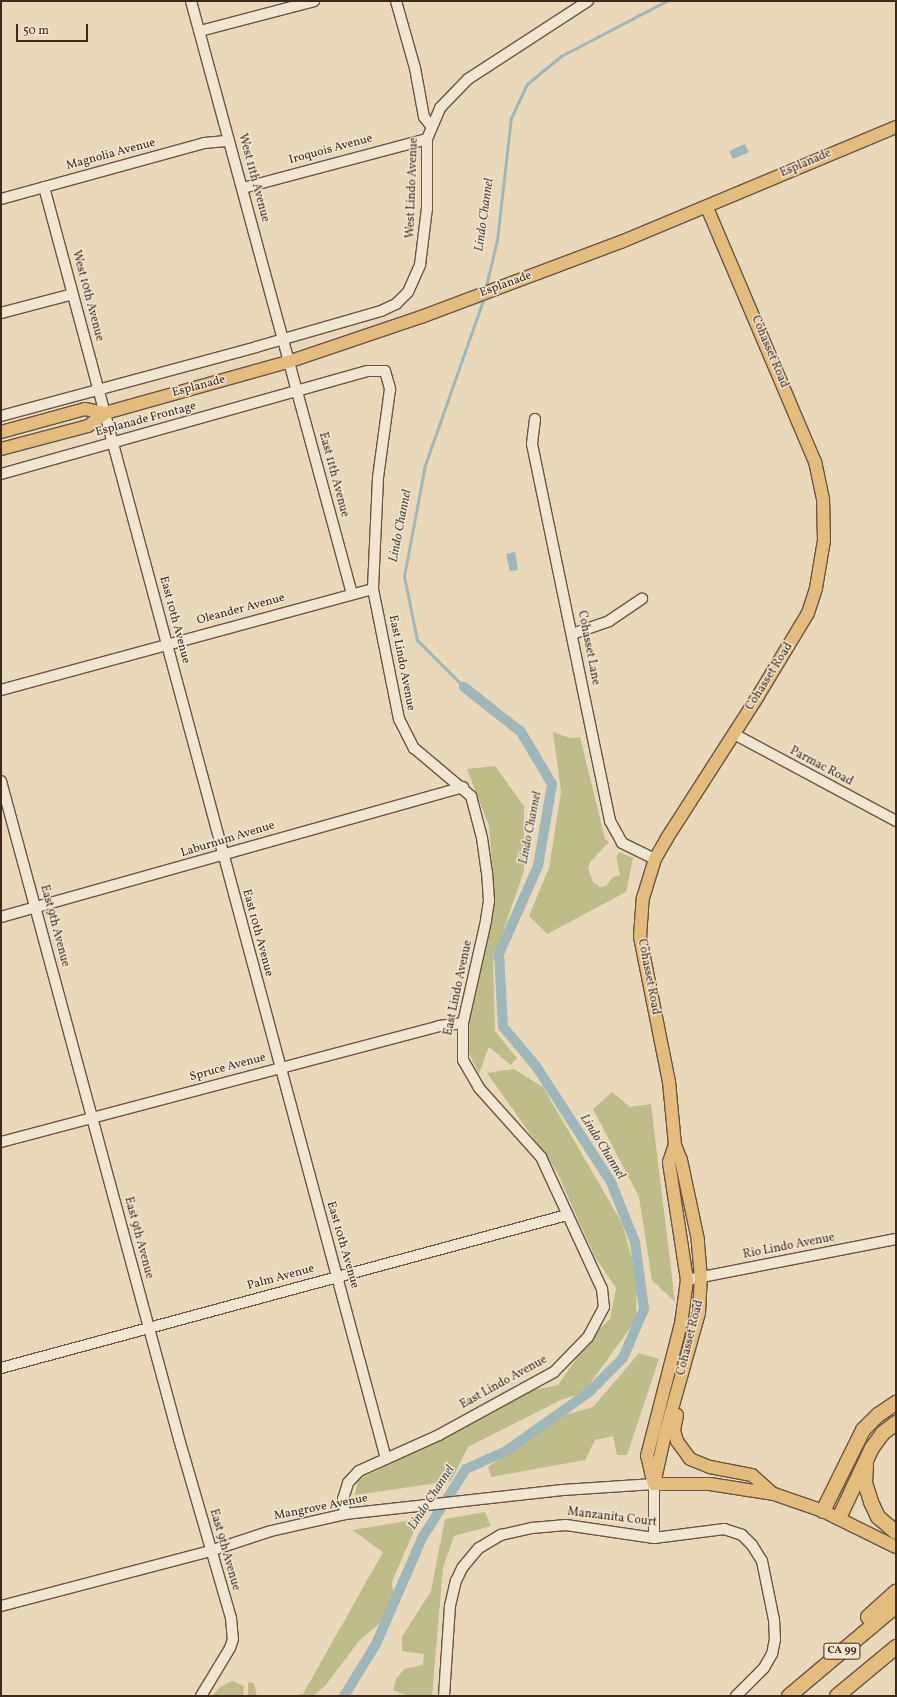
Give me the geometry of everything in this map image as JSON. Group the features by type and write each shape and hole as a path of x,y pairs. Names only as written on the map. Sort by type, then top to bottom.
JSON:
{"highway":[{"path":"823,1511 863,1430 878,1415 896,1403"},
{"path":"839,1518 866,1461 883,1433 896,1423"},
{"path":"866,1461 866,1483 871,1502 878,1517 896,1532"},
{"path":"840,1653 854,1630 896,1592"},
{"name":"CA 99","path":"789,1696 896,1606"},
{"name":"CA 99","path":"837,1696 896,1647"}],"main road":[{"name":"Esplanade","path":"1,449 88,426 105,413 288,362 420,317 621,242 896,127"},
{"name":"Cohasset Road","path":"654,1484 699,1313 701,1278 698,1240 681,1160 675,1145 669,1082 640,937 643,898 655,859 808,613 821,562 824,520 815,462 707,207"},
{"name":"Esplanade","path":"1,432 85,409 105,413"},
{"name":"Cohasset Road","path":"654,1484 647,1456 681,1324 688,1280 669,1162 675,1145"},
{"path":"680,1382 680,1399 674,1430 681,1451 699,1464 752,1475 774,1494"},
{"path":"654,1484 710,1484 774,1494 823,1511 896,1547"}],"street":[{"name":"West 11th Avenue","path":"191,1 243,188 288,362"},
{"path":"200,32 314,1"},
{"path":"396,1 416,68 424,117 430,126"},
{"name":"West Lindo Avenue","path":"283,339 381,310 396,304 408,292 418,272 424,244 427,140 430,126 445,101 468,79 588,1"},
{"name":"Iroquois Avenue","path":"243,188 427,140"},
{"name":"Magnolia Avenue","path":"1,199 204,143 229,141"},
{"name":"West 10th Avenue","path":"44,187 105,413"},
{"path":"1,313 73,294"},
{"path":"1,416 283,339"},
{"name":"East 11th Avenue","path":"288,362 352,594"},
{"name":"Esplanade Frontage","path":"1,474 368,371 385,371 390,389"},
{"name":"East Lindo Avenue","path":"345,1514 343,1499 348,1484 359,1471 439,1435 542,1379 565,1362 588,1338 602,1315 604,1300 595,1274 541,1157 479,1088 467,1070 461,1048 463,1023 489,901 484,852 476,807 471,796 463,787 414,748 399,719 373,588 378,478 390,389"},
{"name":"East 10th Avenue","path":"105,413 386,1459"},
{"name":"Cohasset Lane","path":"535,419 532,444 610,821 622,843 655,859"},
{"name":"Oleander Avenue","path":"1,690 373,588"},
{"path":"572,634 609,621 642,599"},
{"name":"Parmac Road","path":"734,734 896,821"},
{"name":"East 9th Avenue","path":"1,781 210,1551 231,1618 233,1639 226,1657 201,1696"},
{"name":"Laburnum Avenue","path":"1,917 223,856 310,829 463,787"},
{"name":"Spruce Avenue","path":"1,1142 439,1026 463,1023"},
{"name":"Palm Avenue","path":"1,1368 567,1215"},
{"name":"Rio Lindo Avenue","path":"688,1280 896,1239"},
{"path":"654,1484 654,1538"},
{"name":"Mangrove Avenue","path":"1,1606 210,1551 276,1530 345,1514 406,1506 654,1484"},
{"name":"Manzanita Court","path":"444,1696 452,1592 462,1568 479,1548 502,1535 515,1531 566,1525 654,1538 724,1529 742,1535 762,1561 774,1620 773,1646 764,1668 736,1696"}],"shaded area":[{"path":"553,732 570,738 580,737 605,839 609,842 591,861 588,868 593,882 600,887 606,886 613,877 620,875 616,857 619,852 633,858 626,892 547,934 529,916 549,868 561,792"},
{"path":"495,766 524,806 524,871 493,961 495,1031 517,1058 511,1065 489,1047 479,1074 464,1043 495,901 489,826 467,769"},
{"path":"514,1069 543,1087 622,1223 637,1277 636,1320 583,1393 561,1400 468,1447 451,1481 355,1495 358,1480 534,1390 558,1385 593,1335 610,1319 616,1288 595,1257 556,1170 487,1073"},
{"path":"612,1092 630,1107 651,1104 675,1302 652,1280 639,1197 593,1109"},
{"path":"639,1353 659,1359 627,1455 617,1455 613,1436 595,1440 585,1460 491,1477 488,1467 561,1416 593,1407"},
{"path":"485,1512 491,1526 454,1536 443,1568 432,1696 408,1696 393,1690 396,1679 404,1669 423,1665 424,1654 402,1651 402,1637 431,1591 445,1519"},
{"path":"419,1519 392,1582 394,1599 382,1621 359,1641 325,1686 313,1696 292,1696 303,1694 383,1552 352,1530"},
{"path":"232,1681 244,1686 243,1696 212,1696 220,1687"},
{"path":"248,1682 254,1683 257,1696 248,1696"}],"water":[{"path":"745,144 749,152 733,159 729,151"},
{"path":"515,552 518,570 510,571 506,554"}],"waterway":[{"name":"Lindo Channel","path":"485,290 497,240 511,118 527,84 561,56 666,1"},
{"name":"Lindo Channel","path":"464,687 417,640 404,576 425,465 484,297"},
{"name":"Lindo Channel","path":"344,1696 376,1644 422,1538 466,1469 506,1451 588,1393 623,1358 644,1309 635,1242 611,1182 536,1066 503,1027 499,954 538,866 552,784 521,732 464,687"}]}
